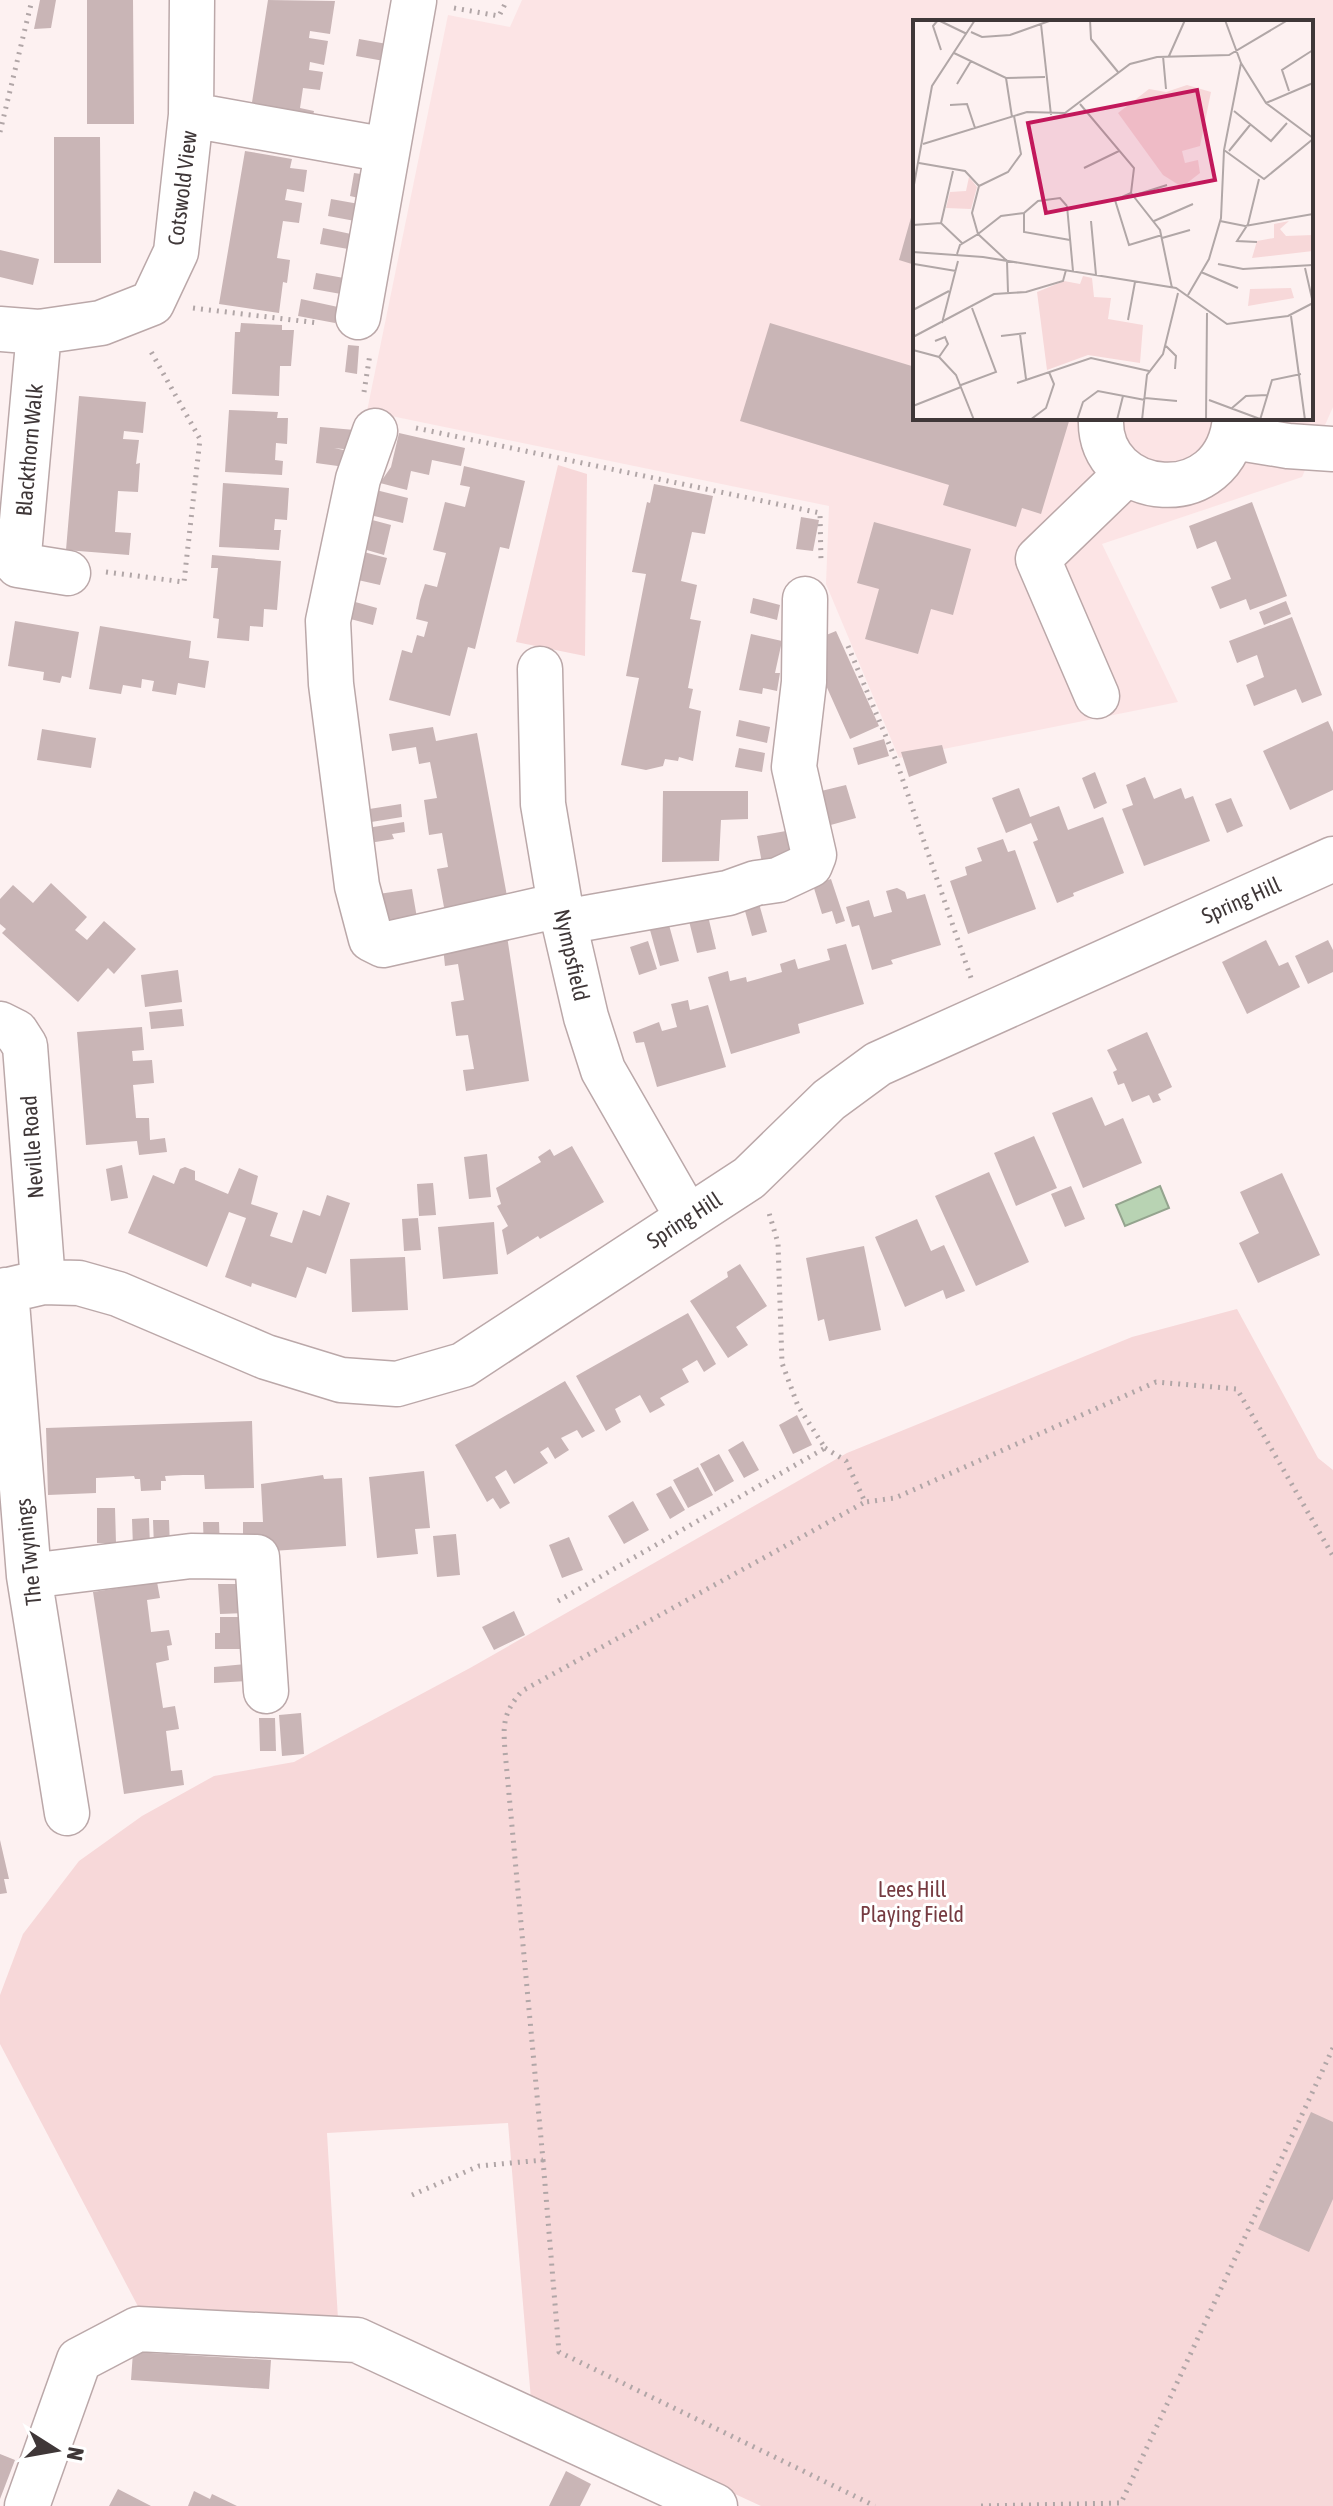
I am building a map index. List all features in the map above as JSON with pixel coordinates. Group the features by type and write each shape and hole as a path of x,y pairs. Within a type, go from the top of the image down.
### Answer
{"street":[{"name":"Cotswold View","path":"140,307 176,252 191,115 192,0"},
{"path":"352,329 387,150 432,4"},
{"path":"191,115 387,150"},
{"path":"20,330 101,323 140,307"},
{"name":"Blackthorn Walk","path":"20,330 9,565 68,573"},
{"path":"381,419 358,479 328,621 331,684 357,886 371,939 383,945 562,914 728,893 756,883 778,880 810,865 814,855 794,767 813,584"},
{"path":"1101,420 1108,451 1127,473 1151,484 1177,486 1202,477 1221,461 1234,428 1288,446 1333,449"},
{"path":"1097,696 1038,559 1127,473"},
{"name":"Nympsfield","path":"540,669 543,804 562,914 586,1017 603,1070 688,1218"},
{"name":"Spring Hill","path":"16,1288 79,1283 118,1294 266,1357 341,1380 397,1384 463,1365 749,1178 829,1100 878,1064 1333,859"},
{"name":"Neville Road","path":"0,1024 16,1032 25,1046 16,1288"},
{"name":"The Twynings","path":"16,1288 29,1576 67,1813"},
{"path":"29,1576 191,1556 257,1557 266,1691"},
{"path":"27,2506 79,2360 138,2329 357,2340 715,2506"}],"path":[{"path":"0,132 32,0"},
{"path":"432,4 499,16 507,0"},
{"path":"140,307 352,329 381,419 820,513 813,584"},
{"path":"68,573 75,568 184,582 200,439 140,307"},
{"path":"845,639 897,763 962,955 986,1015"},
{"path":"749,1178 767,1206 778,1243 782,1363 798,1406 825,1448 846,1461 865,1502"},
{"path":"875,2506 559,2352 503,1727 508,1707 522,1691 865,1502 895,1498 1156,1382 1237,1389 1333,1556"},
{"path":"558,1601 825,1448"},
{"path":"981,2506 1121,2503 1333,2048"},
{"path":"412,2195 479,2166 543,2160"}],"shaded area":[{"path":"522,0 1333,0 1333,407 1302,477 1102,544 1178,702 899,758 826,584 829,506 367,411 448,15 510,27"},
{"path":"1160,1186 1169,1208 1125,1226 1116,1205"}],"green space":[{"path":"558,465 587,474 585,656 516,642"},
{"name":"Lees Hill Playing Field","path":"1237,1309 1318,1458 1333,1470 1333,2506 761,2506 531,2400 508,2123 327,2133 338,2319 142,2314 0,2044 0,1995 23,1934 79,1861 142,1816 214,1776 294,1762 470,1668 847,1453 1132,1337"}],"building":[{"path":"40,0 56,0 51,28 34,29"},
{"path":"87,0 133,0 134,124 87,124"},
{"path":"268,0 335,1 330,34 310,31 309,38 328,41 324,65 310,62 309,70 323,72 320,90 303,88 300,108 314,111 311,125 250,115"},
{"path":"359,39 387,44 384,61 356,56"},
{"path":"54,137 100,137 101,263 54,263"},
{"path":"245,151 292,159 290,168 307,170 304,192 287,189 285,200 302,203 299,223 283,221 277,258 290,260 279,313 219,304"},
{"path":"354,173 368,175 363,199 350,196"},
{"path":"331,199 359,204 355,221 328,216"},
{"path":"913,211 913,264 899,260"},
{"path":"323,228 351,234 348,249 320,244"},
{"path":"0,250 39,259 33,285 0,277"},
{"path":"316,273 344,278 341,294 313,289"},
{"path":"301,299 338,307 335,323 298,316"},
{"path":"241,323 282,325 282,330 294,330 291,366 280,366 279,396 232,394 235,332 240,332"},
{"path":"770,323 913,366 913,420 1069,420 1041,514 1022,508 1016,527 943,505 949,485 740,421"},
{"path":"348,345 359,346 357,374 345,372"},
{"path":"79,396 146,402 143,433 124,431 123,439 139,440 136,464 140,463 138,492 118,491 115,532 131,533 129,555 66,550"},
{"path":"229,410 278,412 277,418 288,418 287,444 276,443 275,460 283,461 282,475 225,472"},
{"path":"320,427 355,430 353,450 334,448 348,451 345,467 316,463"},
{"path":"399,433 465,448 461,466 432,460 429,475 411,471 407,490 380,483 391,467"},
{"path":"464,466 525,481 509,549 500,547 475,649 468,647 450,716 389,700 402,650 412,653 417,635 424,637 428,622 416,619 420,600 425,584 437,587 446,553 433,550 445,502 465,507 470,487 460,485"},
{"path":"223,483 289,488 287,520 275,519 274,530 281,530 279,550 219,547"},
{"path":"654,484 713,496 705,534 692,532 681,581 697,585 690,619 701,621 688,688 693,689 689,708 701,711 693,761 679,757 678,761 665,759 663,766 646,770 621,765 639,678 626,676 646,574 632,572 647,502 650,503"},
{"path":"376,490 408,498 403,523 370,515"},
{"path":"1252,502 1287,596 1250,610 1246,599 1220,609 1211,587 1231,579 1216,541 1197,549 1189,526"},
{"path":"361,517 391,525 384,555 353,546"},
{"path":"801,517 819,520 813,551 796,549"},
{"path":"874,522 971,549 953,615 931,609 918,654 865,639 879,589 857,583"},
{"path":"356,550 387,558 380,585 349,578"},
{"path":"212,555 281,561 277,610 264,609 263,627 250,626 249,641 217,638 219,619 213,618 218,568 211,568"},
{"path":"753,598 780,605 777,620 750,613"},
{"path":"348,600 377,608 373,625 343,617"},
{"path":"1286,601 1291,614 1264,625 1259,612"},
{"path":"1292,617 1322,695 1302,703 1296,689 1254,706 1246,685 1264,677 1257,655 1237,663 1229,641"},
{"path":"15,621 79,632 71,678 62,676 60,683 43,680 44,672 8,666"},
{"path":"100,626 191,641 189,658 209,661 205,688 178,683 176,695 152,691 154,681 142,679 141,688 123,685 121,694 89,689"},
{"path":"836,631 879,726 850,739 807,643"},
{"path":"751,634 782,641 775,673 780,673 777,691 763,688 762,694 739,690"},
{"path":"739,720 770,727 767,743 736,736"},
{"path":"1328,721 1333,732 1333,790 1290,810 1263,751"},
{"path":"433,727 436,741 477,733 509,907 446,918 437,869 448,867 442,833 429,835 424,800 437,798 430,762 419,764 416,747 392,751 389,734"},
{"path":"42,729 96,738 91,768 37,760"},
{"path":"884,739 889,756 858,765 853,748"},
{"path":"942,745 947,763 909,777 901,752"},
{"path":"739,748 765,753 762,772 735,767"},
{"path":"1095,772 1107,803 1094,809 1082,778"},
{"path":"1145,777 1154,799 1181,788 1185,799 1193,796 1210,841 1144,866 1122,809 1133,805 1126,785"},
{"path":"846,785 856,818 827,826 817,792"},
{"path":"1019,788 1030,817 1059,806 1068,830 1103,817 1124,873 1073,893 1074,896 1057,903 1033,842 1038,840 1031,823 1006,833 992,798"},
{"path":"663,791 748,791 748,819 721,820 719,861 662,862"},
{"path":"1231,798 1243,826 1227,833 1215,804"},
{"path":"401,804 402,817 365,823 363,810"},
{"path":"404,822 405,832 392,834 394,839 363,844 361,829"},
{"path":"786,831 791,859 764,874 757,836"},
{"path":"1003,839 1008,852 1015,850 1036,909 968,934 950,881 967,875 965,867 982,861 977,848"},
{"path":"831,879 845,921 836,924 832,911 822,914 813,885"},
{"path":"51,883 87,917 75,930 87,940 104,921 136,949 114,974 108,968 78,1002 2,933 6,929 0,924 0,899 13,885 33,903"},
{"path":"897,888 905,892 907,899 925,894 941,945 891,960 893,964 872,970 859,925 852,927 846,907 869,900 874,917 892,912 886,891"},
{"path":"412,889 417,918 377,925 372,895"},
{"path":"758,900 767,932 752,936 743,904"},
{"path":"708,916 716,949 697,953 689,921"},
{"path":"669,925 679,961 660,966 650,930"},
{"path":"507,936 529,1081 466,1091 463,1070 474,1069 468,1035 456,1036 451,1002 464,1000 458,964 445,966 443,947"},
{"path":"1266,940 1279,966 1288,962 1300,987 1247,1014 1222,962"},
{"path":"1328,940 1333,950 1333,972 1308,984 1295,956"},
{"path":"648,941 657,969 639,975 630,947"},
{"path":"846,944 864,1004 798,1024 800,1033 731,1054 708,977 728,971 730,981 746,977 747,982 782,972 780,964 795,959 798,969 830,960 827,949"},
{"path":"178,970 182,1002 145,1007 141,975"},
{"path":"688,1000 690,1010 708,1005 726,1067 657,1087 644,1042 636,1043 633,1032 659,1022 662,1031 677,1027 671,1004"},
{"path":"182,1009 184,1026 151,1029 149,1012"},
{"path":"142,1027 144,1050 132,1051 133,1061 152,1060 154,1083 133,1085 136,1118 149,1118 150,1140 165,1138 167,1152 139,1155 137,1141 86,1145 77,1032"},
{"path":"1147,1032 1172,1087 1158,1094 1161,1100 1153,1103 1149,1095 1132,1102 1124,1083 1118,1085 1113,1072 1117,1070 1107,1050"},
{"path":"1092,1097 1105,1126 1123,1118 1142,1163 1083,1188 1052,1113"},
{"path":"1034,1136 1057,1188 1016,1206 994,1153"},
{"path":"572,1146 604,1202 507,1255 502,1230 508,1226 497,1206 501,1204 496,1188 541,1162 538,1157 550,1149 554,1156"},
{"path":"487,1154 491,1197 469,1199 464,1157"},
{"path":"122,1165 128,1198 111,1201 106,1169"},
{"path":"185,1167 195,1171 195,1180 228,1194 239,1168 258,1176 251,1204 278,1213 270,1236 292,1243 303,1210 320,1216 327,1195 350,1203 326,1274 307,1267 296,1298 225,1277 246,1218 229,1212 207,1267 128,1233 153,1175 174,1184 180,1169"},
{"path":"989,1172 1029,1262 976,1286 935,1196"},
{"path":"1282,1173 1320,1255 1258,1283 1239,1243 1259,1233 1240,1192"},
{"path":"433,1183 436,1215 419,1216 417,1184"},
{"path":"1071,1186 1085,1219 1065,1227 1051,1194"},
{"path":"418,1218 421,1250 404,1251 402,1219"},
{"path":"917,1219 931,1251 944,1245 965,1291 946,1299 943,1290 905,1307 875,1237"},
{"path":"494,1222 498,1274 443,1279 438,1227"},
{"path":"864,1246 881,1330 829,1341 824,1319 818,1321 806,1258"},
{"path":"405,1257 408,1310 352,1312 350,1259"},
{"path":"740,1264 767,1306 736,1327 748,1345 728,1358 690,1301 728,1277 727,1272"},
{"path":"688,1313 716,1364 704,1372 697,1360 682,1369 689,1382 660,1398 665,1405 650,1413 640,1395 615,1409 621,1422 606,1431 576,1376"},
{"path":"565,1381 595,1431 582,1438 577,1430 561,1438 569,1450 555,1459 548,1447 540,1452 548,1463 514,1484 506,1470 495,1477 510,1503 500,1509 493,1498 487,1502 455,1445"},
{"path":"797,1415 812,1445 793,1454 779,1425"},
{"path":"252,1421 254,1488 205,1489 204,1475 183,1475 165,1476 166,1481 161,1481 161,1490 141,1491 140,1479 134,1476 96,1478 96,1493 48,1495 46,1428"},
{"path":"743,1441 759,1470 744,1478 728,1450"},
{"path":"719,1454 734,1481 715,1492 700,1464"},
{"path":"698,1467 713,1495 688,1508 673,1480"},
{"path":"424,1471 430,1528 415,1529 418,1554 377,1558 369,1477"},
{"path":"323,1475 324,1479 342,1478 346,1546 243,1553 243,1522 263,1522 261,1484"},
{"path":"671,1486 685,1510 670,1519 656,1494"},
{"path":"633,1501 649,1530 624,1544 608,1516"},
{"path":"97,1508 115,1508 116,1543 97,1543"},
{"path":"149,1518 150,1547 133,1547 132,1519"},
{"path":"153,1520 169,1520 170,1547 154,1548"},
{"path":"203,1522 219,1522 220,1550 204,1551"},
{"path":"456,1534 460,1575 437,1577 433,1536"},
{"path":"569,1537 583,1570 562,1578 549,1545"},
{"path":"157,1582 160,1598 147,1600 151,1632 169,1630 172,1645 167,1646 169,1660 156,1663 163,1708 175,1706 179,1729 166,1731 171,1771 182,1770 184,1785 124,1794 93,1592"},
{"path":"218,1584 237,1584 246,1613 220,1614"},
{"path":"514,1611 525,1635 494,1650 482,1627"},
{"path":"220,1617 248,1617 243,1649 215,1649 215,1633 220,1633"},
{"path":"246,1664 247,1681 214,1683 214,1667"},
{"path":"301,1713 304,1754 282,1756 279,1715"},
{"path":"259,1718 275,1718 276,1751 260,1751"},
{"path":"0,1840 9,1879 4,1879 7,1893 0,1894"},
{"path":"1311,2112 1333,2122 1333,2199 1309,2252 1258,2229"},
{"path":"133,2352 271,2360 269,2389 131,2380"},
{"path":"0,2454 15,2460 0,2499"},
{"path":"566,2471 591,2484 580,2506 549,2506"},
{"path":"118,2489 151,2506 109,2506"},
{"path":"194,2491 210,2499 212,2494 237,2506 188,2506"}]}
